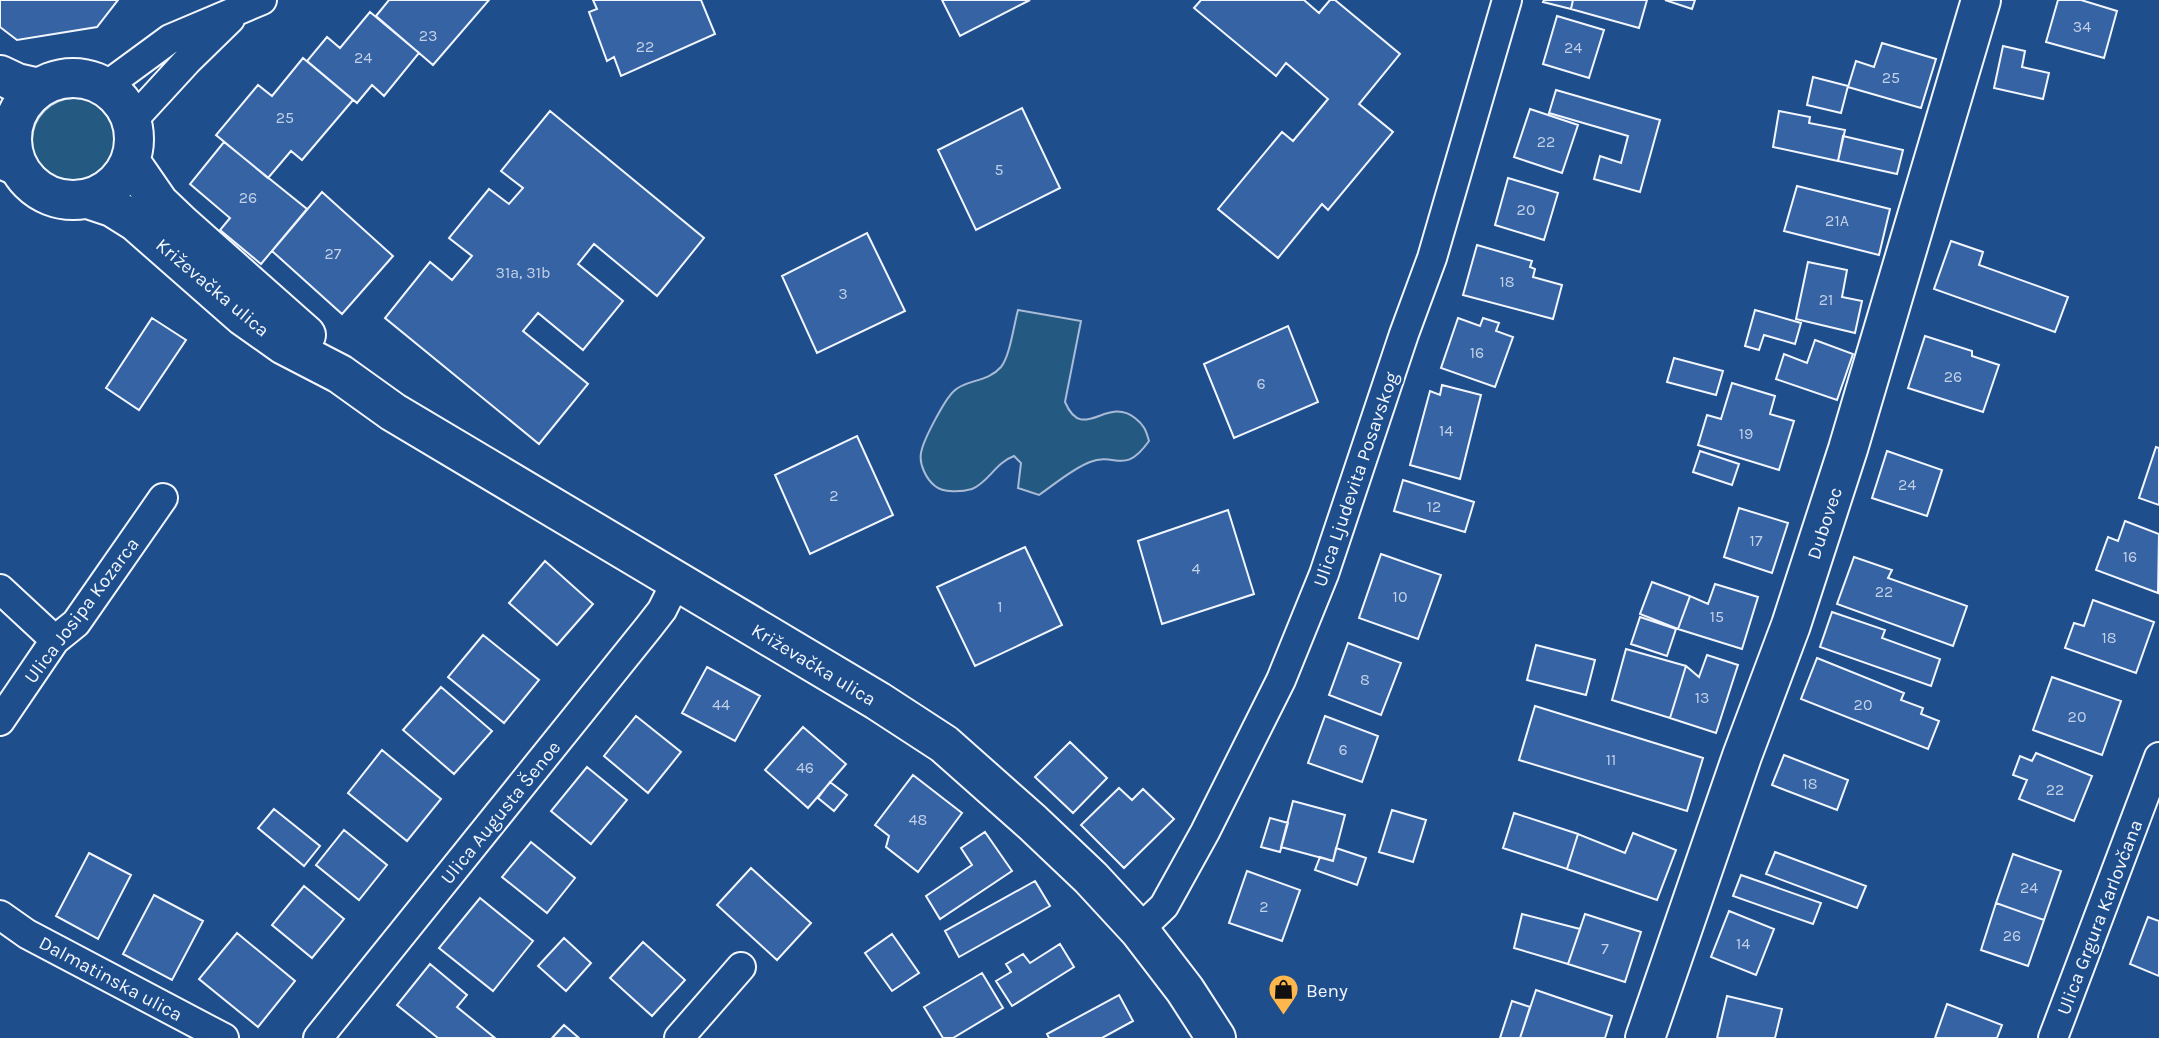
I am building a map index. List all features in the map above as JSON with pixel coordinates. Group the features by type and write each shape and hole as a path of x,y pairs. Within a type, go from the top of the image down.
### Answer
{"main road":[{"name":"Dubovec","path":"1644,1038 1742,756 1791,625 1844,462 1981,0"},
{"path":"0,75 39,88"},
{"path":"72,77 90,79 106,86 126,108 132,121 135,141 130,162 118,181 99,195 88,199 70,200 52,196 36,187 7,143 17,114 26,99 55,80 72,77"},
{"name":"Križevačka ulica","path":"130,162 159,203 304,333 340,374"},
{"name":"Križevačka ulica","path":"88,199 112,206 136,222 243,316 284,345 340,374 393,412 878,701 944,744 1091,878 1139,930 1185,990 1216,1038"}],"street":[{"name":"Ulica Ljudevita Posavskog","path":"1139,930 1164,906 1205,832 1281,680 1324,574 1432,258 1507,0"},
{"path":"106,86 170,39 249,6"},
{"path":"132,121 180,68 249,6"},
{"name":"Ulica Josipa Kozarca","path":"0,721 55,640 76,623 163,498"},
{"name":"Ulica Augusta Šenoe","path":"318,1038 648,628 662,610 676,582"},
{"path":"0,589 55,640"},
{"name":"Ulica Grgura Karlovčana","path":"2053,1038 2159,757"},
{"name":"Dalmatinska ulica","path":"0,915 27,934 224,1038"},
{"path":"679,1038 741,967"}],"shaded area":[{"path":"75,98 99,105 111,117 118,141 111,165 99,177 75,184 51,177 39,165 32,141 39,117 51,105"},
{"path":"1018,310 1081,321 1065,402 1072,414 1079,419 1124,412 1141,423 1149,441 1133,458 1090,462 1039,495 1018,488 1021,463 1014,456 972,489 953,491 938,488 922,466 921,453 926,439 954,391 964,384 989,376 1001,367 1009,348"}],"building":[{"path":"0,0 118,0 97,27 17,40 0,27"},
{"path":"389,0 489,0 433,65 376,16"},
{"path":"593,0 701,0 715,34 621,76 614,57 607,61 589,12 597,9"},
{"path":"942,0 1030,0 960,36"},
{"path":"1201,0 1304,0 1319,13 1330,0 1335,0 1400,54 1359,104 1393,132 1328,210 1322,204 1278,258 1218,209 1282,132 1293,141 1328,99 1286,63 1276,76 1194,8"},
{"path":"1573,0 1571,9 1543,2"},
{"path":"1573,0 1647,0 1639,28 1571,9"},
{"path":"1665,0 1695,0 1692,9"},
{"path":"2058,0 2081,0 2117,11 2104,58 2046,42"},
{"path":"370,12 419,53 384,96 372,85 357,103 307,61 327,37 340,48"},
{"path":"1557,16 1604,30 1589,78 1543,64"},
{"path":"1882,43 1936,59 1921,108 1848,87 1856,61 1874,67"},
{"path":"2003,46 2025,51 2022,67 2049,73 2043,99 1994,88"},
{"path":"303,58 353,100 302,160 291,151 268,178 216,135 258,85 272,96"},
{"path":"1813,77 1848,86 1841,113 1807,105"},
{"path":"1556,90 1660,120 1640,192 1594,179 1600,156 1621,163 1628,136 1549,113"},
{"path":"1022,108 1060,188 976,230 938,150"},
{"path":"1530,109 1578,125 1562,173 1514,157"},
{"path":"550,111 704,238 657,296 594,244 578,264 623,301 583,350 538,313 523,331 588,384 539,444 385,318 430,262 452,280 472,256 449,238 489,189 509,204 523,188 501,171"},
{"path":"1779,111 1810,117 1809,123 1845,130 1838,161 1773,147"},
{"path":"1843,136 1903,150 1897,174 1838,161"},
{"path":"224,142 307,209 261,264 220,230 230,218 190,184"},
{"path":"1508,178 1558,193 1544,240 1495,225"},
{"path":"1797,186 1890,209 1879,255 1784,231"},
{"path":"322,192 393,256 342,314 272,251"},
{"path":"867,233 905,311 817,353 782,276"},
{"path":"1951,241 1983,252 1979,265 2068,297 2055,332 1934,289"},
{"path":"1477,245 1532,261 1530,267 1535,269 1533,277 1562,285 1553,319 1463,295"},
{"path":"1808,262 1847,270 1842,297 1862,301 1855,333 1796,319"},
{"path":"1755,310 1801,323 1795,344 1764,335 1759,350 1745,346"},
{"path":"152,318 186,340 139,410 106,388"},
{"path":"1458,318 1480,326 1483,318 1499,323 1496,331 1513,337 1495,387 1441,368"},
{"path":"1288,326 1318,402 1234,438 1204,364"},
{"path":"1925,336 1972,351 1972,356 1999,365 1983,412 1908,388"},
{"path":"1815,340 1853,354 1837,400 1776,379 1784,354 1807,363"},
{"path":"1674,358 1723,371 1716,395 1667,382"},
{"path":"1732,383 1775,396 1770,414 1794,421 1779,470 1698,445 1707,415 1721,419"},
{"path":"1442,385 1481,395 1460,479 1410,465 1430,391 1440,395"},
{"path":"857,436 893,515 810,554 775,475"},
{"path":"2156,447 2159,448 2159,505 2139,498"},
{"path":"1700,451 1739,464 1732,485 1693,472"},
{"path":"1887,451 1942,470 1927,516 1872,498"},
{"path":"1403,480 1474,502 1465,532 1394,511"},
{"path":"1739,508 1788,523 1772,573 1724,557"},
{"path":"1228,510 1254,594 1162,624 1138,541"},
{"path":"2125,521 2159,534 2158,593 2096,570 2108,537 2118,541"},
{"path":"1025,547 1062,625 975,666 937,587"},
{"path":"1381,554 1441,575 1418,639 1359,618"},
{"path":"1854,557 1892,570 1888,578 1967,606 1953,646 1837,604"},
{"path":"545,561 593,604 557,645 509,603"},
{"path":"1652,582 1690,596 1678,629 1640,614"},
{"path":"1715,584 1758,597 1742,649 1678,629 1690,596 1708,604"},
{"path":"2093,600 2154,622 2136,673 2065,648 2074,623 2084,626"},
{"path":"1832,612 1885,630 1882,638 1940,659 1931,686 1820,647"},
{"path":"1640,617 1676,629 1667,656 1631,644"},
{"path":"483,635 539,680 504,723 448,677"},
{"path":"1348,643 1401,663 1381,715 1329,695"},
{"path":"1536,645 1595,660 1586,695 1527,680"},
{"path":"1626,649 1686,666 1670,718 1612,700"},
{"path":"1707,655 1738,665 1716,733 1670,718 1686,666 1699,677"},
{"path":"1817,658 1904,693 1901,700 1923,708 1921,714 1939,721 1928,749 1801,699"},
{"path":"707,667 760,696 735,741 682,713"},
{"path":"2052,677 2121,701 2102,755 2033,730"},
{"path":"441,687 492,731 454,774 403,730"},
{"path":"1535,706 1703,758 1687,811 1519,760"},
{"path":"636,716 681,752 648,793 604,756"},
{"path":"1325,716 1378,736 1362,782 1308,763"},
{"path":"803,727 846,764 808,808 765,770"},
{"path":"1070,742 1107,778 1073,813 1035,777"},
{"path":"382,750 441,799 407,841 348,793"},
{"path":"2036,753 2092,776 2074,821 2019,799 2027,780 2013,775 2020,756 2032,761"},
{"path":"1784,755 1848,780 1837,810 1772,785"},
{"path":"587,767 627,800 591,844 551,811"},
{"path":"913,775 962,813 918,872 886,847 889,836 875,825"},
{"path":"830,782 847,795 834,811 818,798"},
{"path":"1119,788 1132,800 1143,789 1174,819 1124,868 1081,825"},
{"path":"1293,801 1345,815 1333,861 1281,847"},
{"path":"274,809 320,846 304,866 258,828"},
{"path":"1392,810 1426,820 1413,862 1379,852"},
{"path":"1514,813 1578,834 1567,869 1503,848"},
{"path":"1270,818 1288,823 1280,852 1261,847"},
{"path":"344,830 387,865 359,900 316,865"},
{"path":"985,832 1012,871 940,919 926,896 972,865 961,848"},
{"path":"1633,833 1676,850 1657,900 1567,869 1578,834 1625,853"},
{"path":"531,842 575,878 547,913 502,877"},
{"path":"1336,848 1366,858 1357,885 1315,870 1320,857 1333,861"},
{"path":"1775,852 1866,886 1857,908 1766,874"},
{"path":"89,853 131,875 98,939 56,916"},
{"path":"2013,854 2061,871 2044,920 1996,903"},
{"path":"751,868 811,923 777,960 717,905"},
{"path":"1247,871 1300,890 1282,941 1229,923"},
{"path":"1741,875 1821,903 1813,924 1733,896"},
{"path":"1035,881 1050,906 959,957 945,931"},
{"path":"304,886 344,919 312,958 272,925"},
{"path":"154,895 203,921 172,980 123,954"},
{"path":"480,898 533,941 493,991 439,948"},
{"path":"1996,903 2044,920 2028,966 1981,950"},
{"path":"1729,911 1774,929 1756,975 1711,957"},
{"path":"1522,914 1580,929 1568,964 1514,948"},
{"path":"1585,914 1641,932 1625,982 1568,964"},
{"path":"2148,917 2159,921 2159,976 2130,964"},
{"path":"237,933 295,981 258,1027 199,979"},
{"path":"892,934 919,973 892,991 865,953"},
{"path":"564,938 591,963 566,991 538,966"},
{"path":"643,942 685,980 652,1016 610,978"},
{"path":"1060,944 1074,967 1012,1006 996,981 1011,972 1006,964 1023,954 1030,963"},
{"path":"430,964 467,995 457,1007 495,1038 438,1038 397,1005"},
{"path":"982,973 1003,1008 953,1038 943,1038 924,1007"},
{"path":"1536,990 1612,1016 1605,1038 1520,1038"},
{"path":"1119,995 1133,1021 1102,1038 1049,1038 1047,1034"},
{"path":"1727,996 1782,1009 1775,1038 1717,1038"},
{"path":"1512,1001 1530,1007 1520,1038 1500,1038"},
{"path":"1947,1004 2002,1025 1997,1038 1935,1038"},
{"path":"564,1025 579,1038 552,1038"}],"place":[{"name":"Beny","path":"1283,1017"}]}
